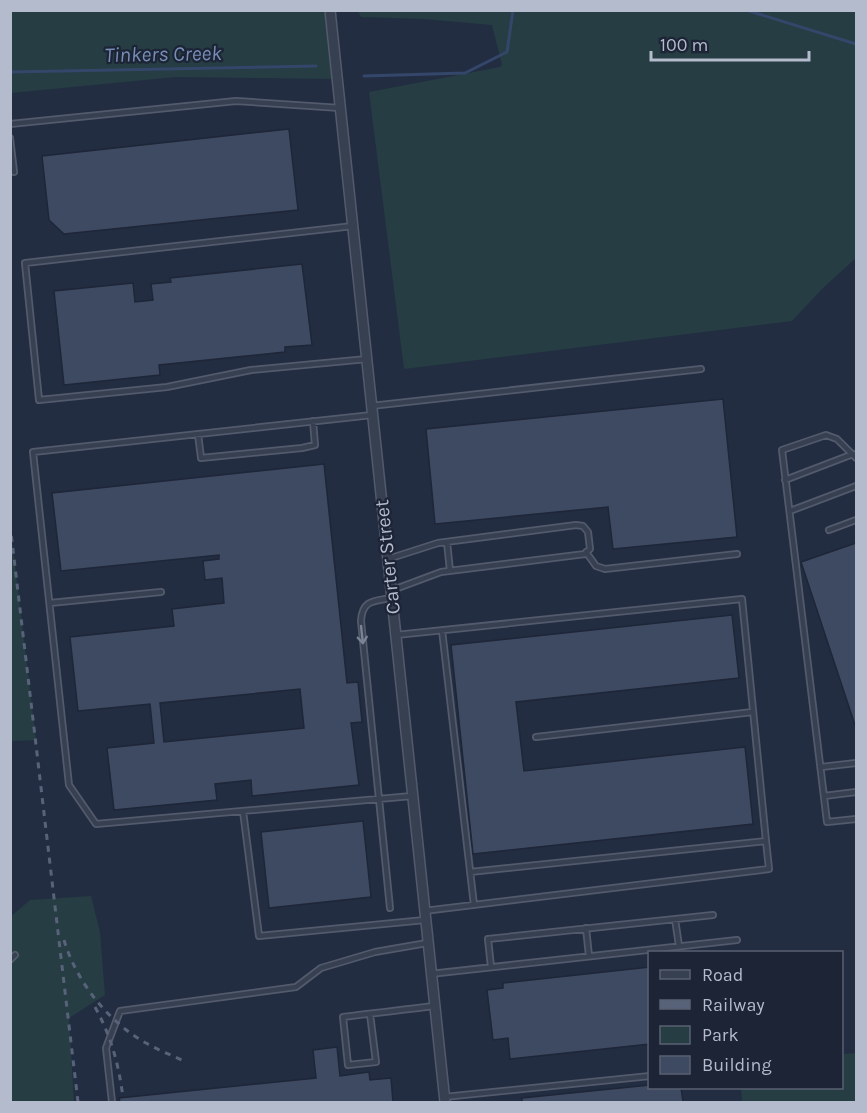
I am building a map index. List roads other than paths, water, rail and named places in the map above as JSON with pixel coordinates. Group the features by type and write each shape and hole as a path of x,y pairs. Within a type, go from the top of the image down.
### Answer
{"street":[{"name":"Carter Street","path":"330,10 444,1100"}],"lane":[{"path":"10,123 236,101 340,108"},
{"path":"10,138 14,172"},
{"path":"353,226 25,263 39,400 167,387 251,370 367,359"},
{"path":"412,796 96,824 69,785 33,452 313,421 372,410 701,369"},
{"path":"198,434 201,458 302,448 315,445 313,421"},
{"path":"785,480 855,456 837,439 826,435 782,450 785,480 827,822 856,819"},
{"path":"790,511 856,486"},
{"path":"829,530 856,520"},
{"path":"387,559 447,542 583,526 588,532 590,549 578,555 441,572 373,601 361,611 360,621 390,908"},
{"path":"447,542 450,571"},
{"path":"586,552 596,566 605,569 737,554"},
{"path":"50,603 161,592"},
{"path":"243,811 259,936 424,915 474,905 769,869 742,599 395,635"},
{"path":"442,630 474,905"},
{"path":"536,736 753,712"},
{"path":"820,767 856,763"},
{"path":"824,796 856,792"},
{"path":"470,872 766,842"},
{"path":"490,967 488,939 713,915"},
{"path":"675,919 678,946"},
{"path":"586,928 589,956"},
{"path":"430,974 737,940"},
{"path":"112,1102 106,1048 120,1011 296,987 321,968 375,952 427,943"},
{"path":"10,960 15,955"},
{"path":"370,1014 376,1062 348,1065 343,1017 434,1006"},
{"path":"444,1100 648,1076"}],"waterway":[{"name":"Tinkers Creek","path":"364,76 465,73 507,52 513,10"},
{"name":"Tinkers Creek","path":"746,10 856,44"},
{"name":"Tinkers Creek","path":"10,72 316,66"}],"railway":[{"path":"10,524 78,1102"},
{"path":"64,940 69,955 85,985 107,1012 132,1034 151,1046 184,1061"},
{"path":"95,1007 106,1029 113,1051 123,1098"}]}
